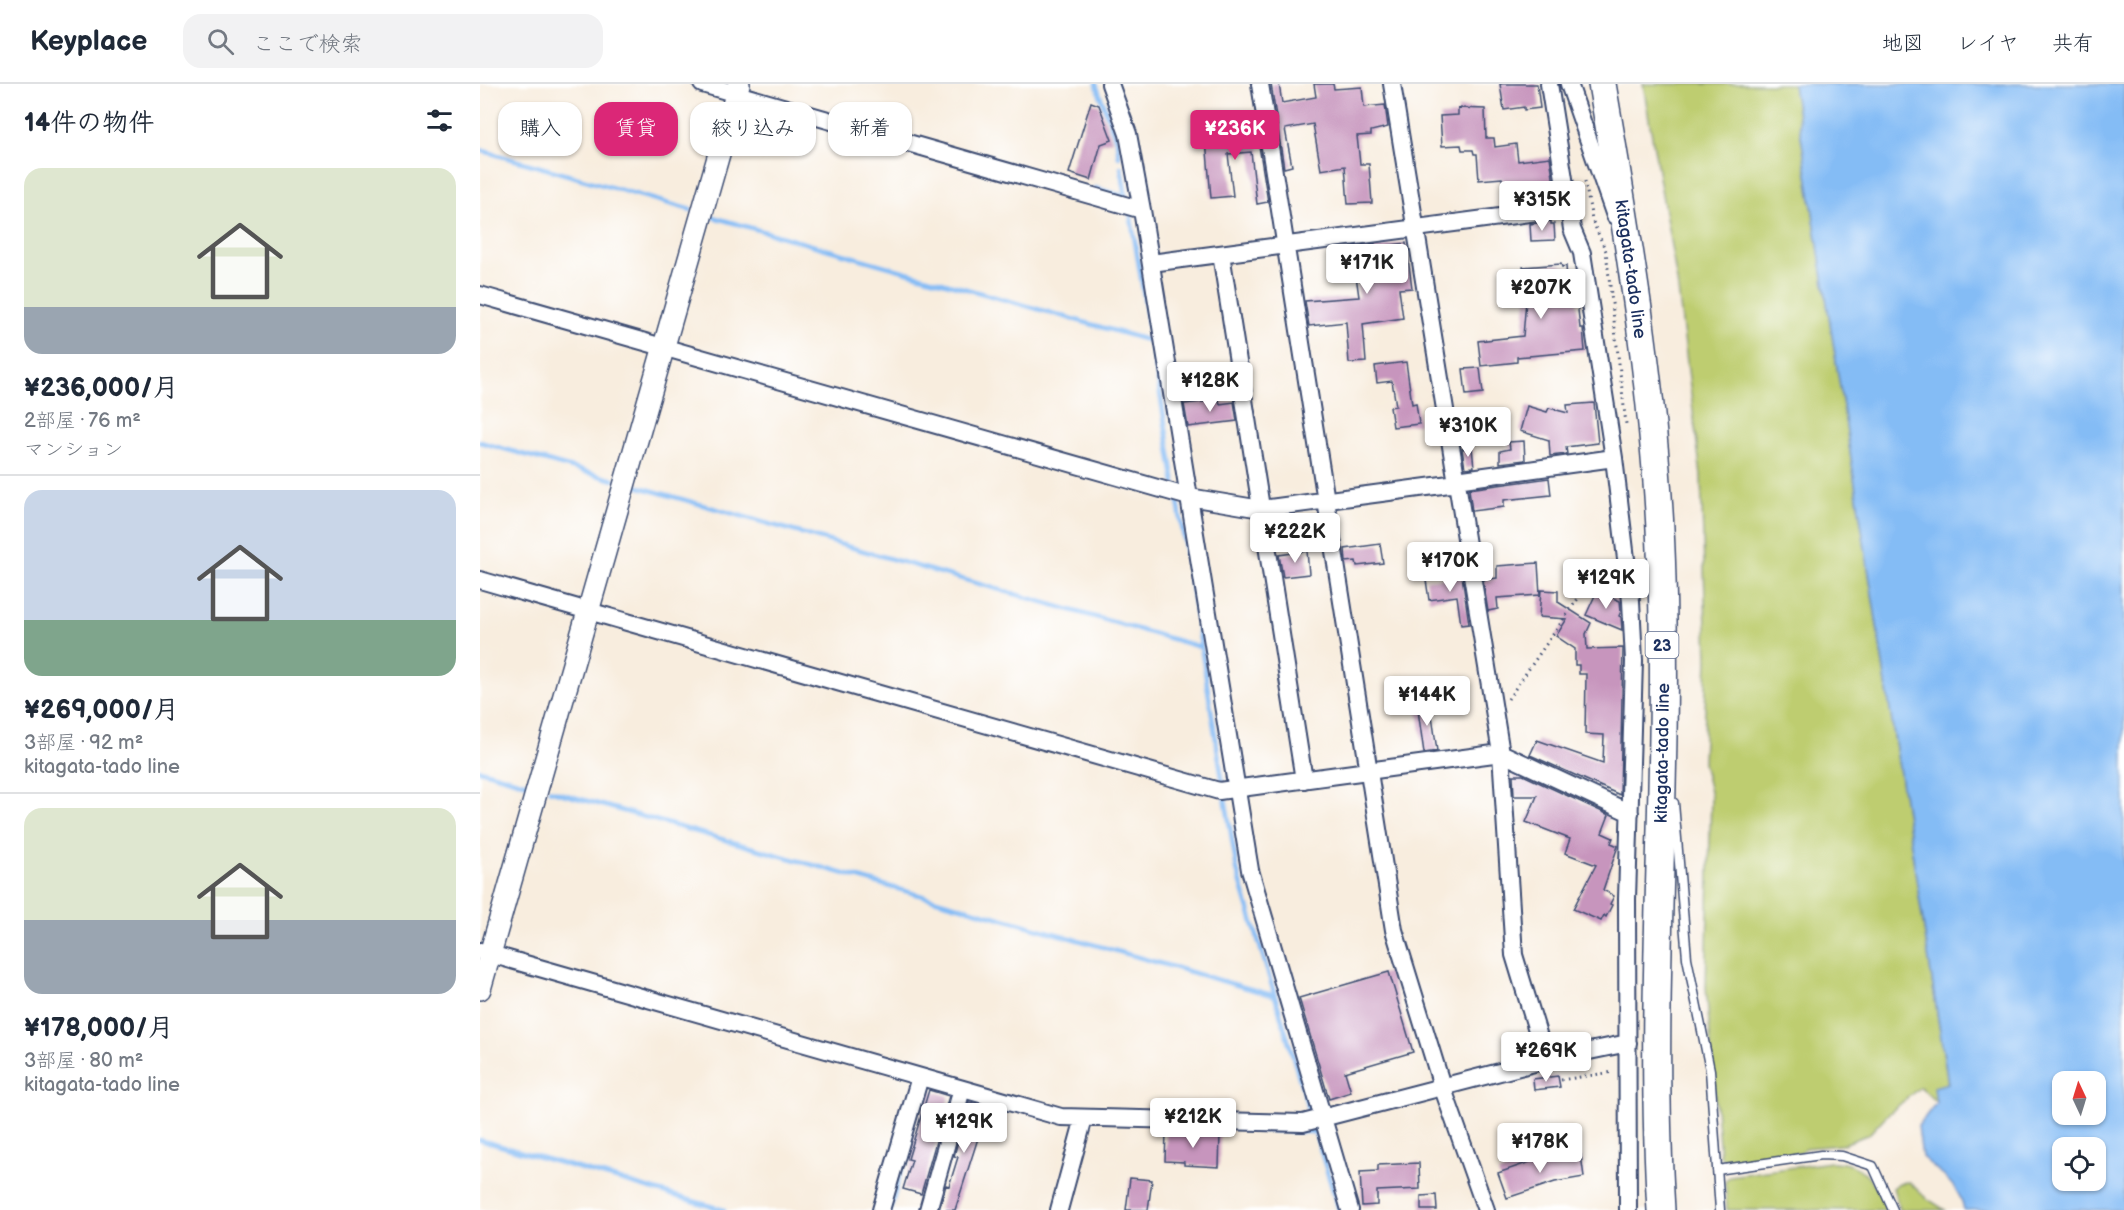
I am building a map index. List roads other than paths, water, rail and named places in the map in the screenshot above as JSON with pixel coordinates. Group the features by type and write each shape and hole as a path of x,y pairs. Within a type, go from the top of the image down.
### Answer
{"main road":[{"name":"kitagata-tado line","path":"1602,84 1629,246 1647,381 1662,579 1662,771 1657,991 1658,1151 1661,1210"}],"street":[{"path":"702,84 738,89 1142,210"},
{"path":"1110,84 1128,134 1142,210 1250,870 1350,1210"},
{"path":"1260,84 1394,930 1442,1086 1486,1210"},
{"path":"1392,84 1501,753 1514,955 1545,1060"},
{"path":"1549,84 1572,229 1582,253 1614,458 1631,601 1634,661 1627,899 1628,1210"},
{"path":"1569,84 1610,206 1629,246"},
{"path":"480,989 485,952 588,611 738,89"},
{"path":"1151,263 1568,208"},
{"path":"1221,254 1304,780"},
{"path":"480,295 1189,497 1261,510 1614,458"},
{"path":"480,580 1219,791 1501,753 1630,813"},
{"path":"485,952 1061,1117 1303,1123 1545,1060 1628,1043"},
{"path":"881,1210 920,1077"},
{"path":"928,1210 962,1089"},
{"path":"1059,1210 1084,1118"}],"lane":[{"path":"1662,771 1674,800 1687,958 1710,1070 1720,1210"},
{"path":"1717,1170 1821,1155 1842,1156 1873,1166 1893,1210"}],"water":[{"path":"1793,84 2124,84 2124,1210 1964,1210 1954,1187 1922,1157 1918,1126 1936,1103 1934,1087 1948,1083"}],"waterway":[{"path":"1096,84 1117,142 1119,157"},
{"path":"480,150 691,210"},
{"path":"1095,188 1126,197 1121,167"},
{"path":"1130,212 1175,484"},
{"path":"713,217 1150,341"},
{"path":"480,442 614,480"},
{"path":"636,486 1200,647"},
{"path":"1178,502 1223,784"},
{"path":"480,770 528,784"},
{"path":"549,790 1275,996 1310,1114"},
{"path":"1225,797 1237,870 1275,996"},
{"path":"1257,1130 1315,1132 1339,1210"},
{"path":"480,1140 724,1210"},
{"path":"890,1210 910,1140"}]}
